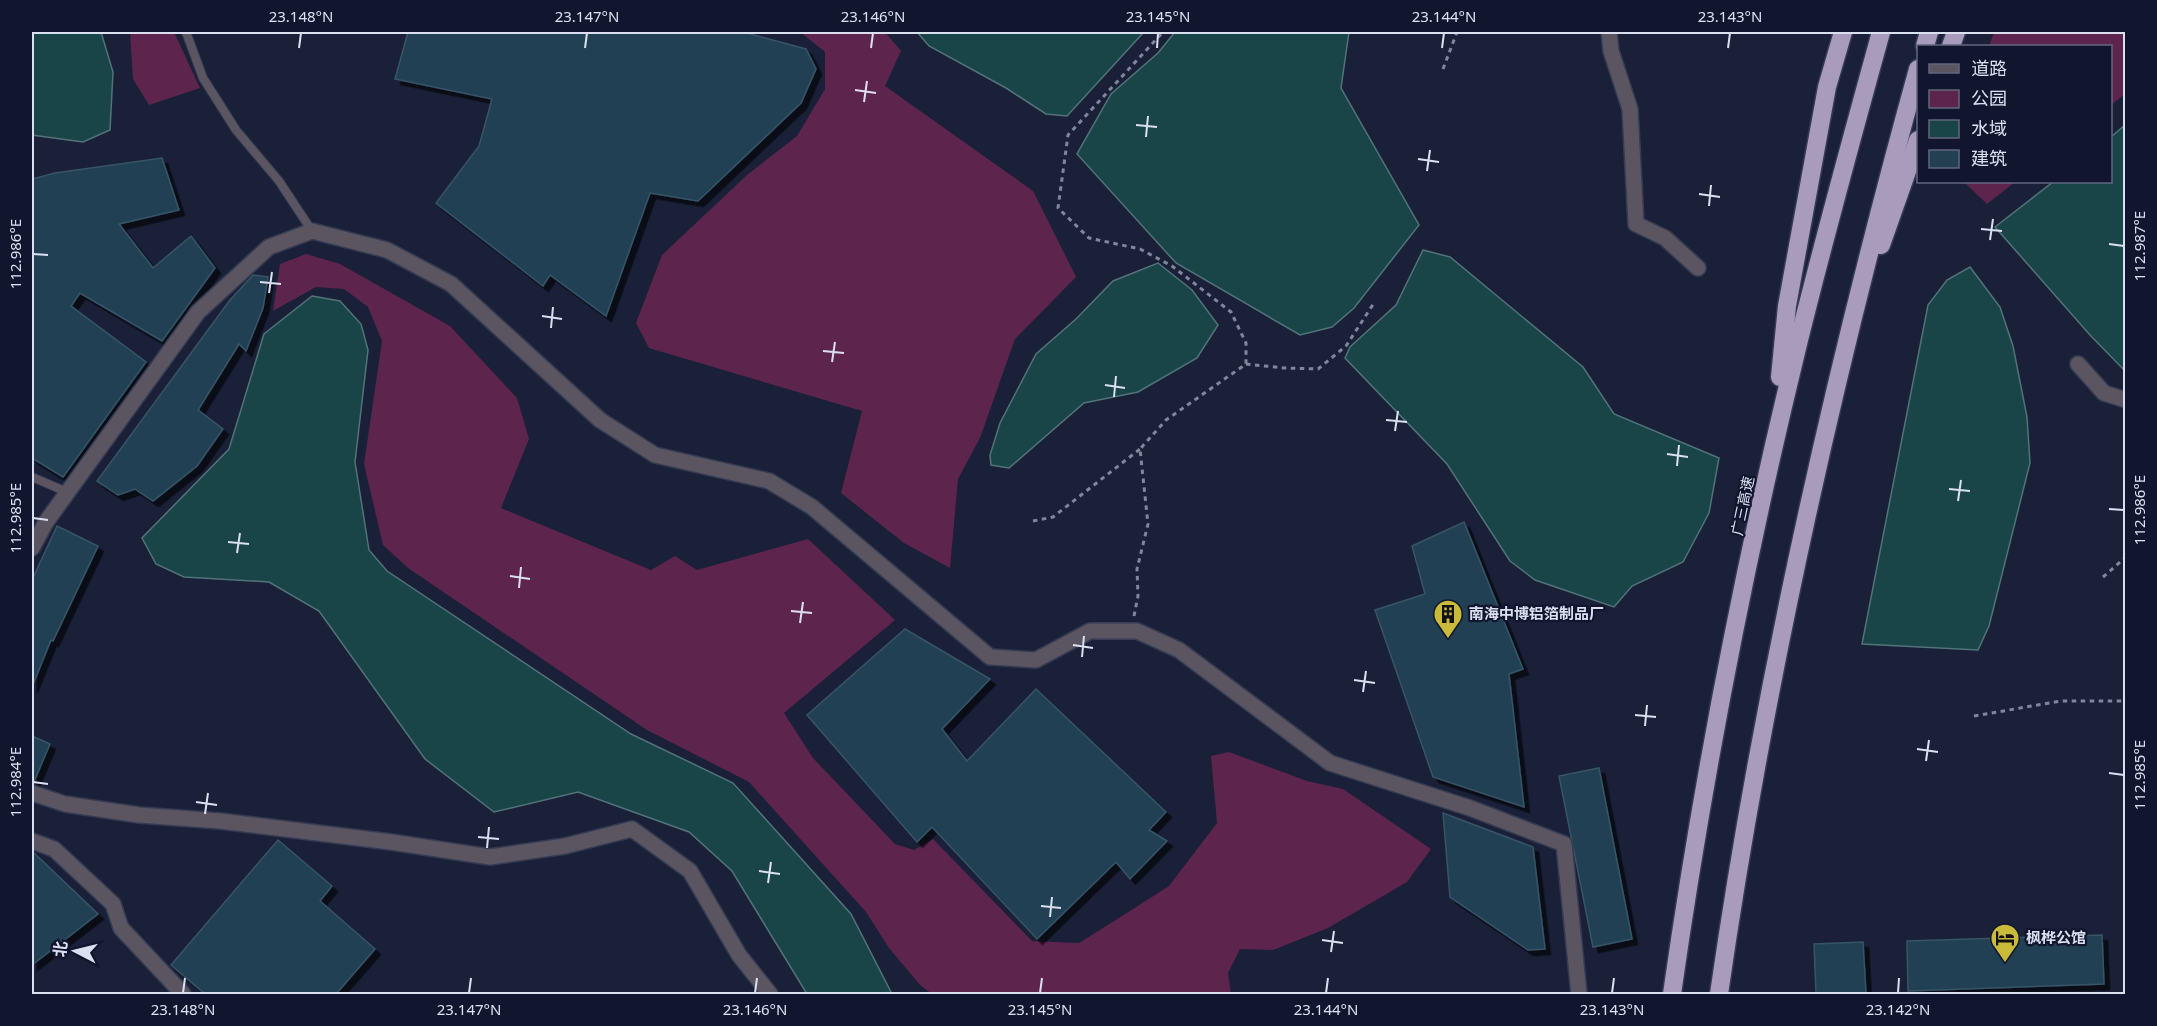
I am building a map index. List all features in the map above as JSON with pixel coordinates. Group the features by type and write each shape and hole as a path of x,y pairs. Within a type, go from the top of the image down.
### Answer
{"highway":[{"path":"1770,465 1787,306 1827,87 1843,32"},
{"name":"广三高速","path":"1672,994 1731,648 1770,465 1802,326 1881,32"},
{"path":"1719,994 1780,645 1811,495 1883,196 1917,73"},
{"path":"1845,348 1917,143"}],"street":[{"path":"1609,32 1611,51 1630,110 1636,224 1665,238 1698,268"},
{"path":"32,548 45,522 198,312 269,247 312,231 387,250 451,284 600,420 655,455 769,481 812,507 990,657 1036,660 1090,631 1137,631 1179,650 1330,763 1470,808 1564,844 1579,994"},
{"path":"2078,364 2104,393 2126,400"},
{"path":"32,793 65,804 139,815 220,821 490,857 565,846 632,829 690,871 739,955 770,994"},
{"path":"32,841 54,849 113,904 121,928 183,994"}],"lane":[{"path":"186,32 202,78 236,130 279,181 312,231"},
{"path":"32,477 67,492"}],"path":[{"path":"1163,32 1068,135 1058,208 1089,238 1140,249 1172,266 1231,312 1246,343 1246,364"},
{"path":"1443,69 1457,32"},
{"path":"1033,521 1053,517 1140,449 1166,420 1246,364 1318,369 1346,346 1374,303"},
{"path":"1131,631 1138,596 1137,569 1148,524 1140,449"},
{"path":"2103,577 2126,557"},
{"path":"1974,717 2061,701 2126,701"}],"green space":[{"path":"130,32 174,32 200,88 149,105 133,79"},
{"path":"800,32 885,32 901,51 885,86 1033,191 1076,277 1015,339 980,438 958,479 950,568 904,543 841,493 862,411 649,348 636,323 662,255 747,175 797,136 825,89 825,52"},
{"path":"1994,32 2125,32 2125,94 2112,104 2112,45 1989,45"},
{"path":"1965,183 2014,183 1987,204"},
{"path":"306,254 340,264 450,326 517,398 529,439 501,508 651,570 675,556 697,570 808,539 895,620 784,713 813,758 895,844 914,850 933,839 1032,941 1079,943 1169,886 1217,823 1211,756 1229,752 1307,781 1343,789 1431,849 1407,882 1328,928 1273,950 1240,949 1228,973 1231,994 932,994 920,985 889,948 866,912 749,782 647,730 408,568 383,545 364,464 382,341 368,307 344,289 316,287 273,311 280,264"}],"water":[{"path":"32,32 101,32 113,72 110,130 83,142 32,135"},
{"path":"917,32 1144,32 1067,116 1046,114 1006,88 929,46"},
{"path":"1175,32 1349,32 1341,88 1419,225 1354,308 1332,327 1300,335 1176,263 1077,154 1111,94 1158,53"},
{"path":"2125,125 2125,371 2090,335 1995,227 2052,183 2112,183 2112,136"},
{"path":"1423,250 1450,257 1583,367 1614,414 1719,458 1709,513 1683,562 1632,586 1614,607 1535,580 1510,561 1447,464 1345,358 1350,347 1396,305"},
{"path":"1158,263 1192,290 1218,325 1197,358 1138,392 1084,403 1009,468 991,465 990,455 1000,423 1036,354 1076,319 1113,281"},
{"path":"1970,267 2000,307 2013,346 2027,417 2030,463 1989,626 1978,650 1862,644 1928,305 1947,280"},
{"path":"312,296 340,301 361,324 368,350 355,462 369,550 387,571 631,734 733,783 851,914 892,994 807,994 732,871 689,832 578,792 494,812 425,759 319,611 269,582 184,577 156,564 142,538 229,449 264,334"}],"building":[{"path":"408,32 743,32 806,49 816,69 801,103 698,201 650,193 606,316 550,275 543,286 436,203 479,146 492,99 395,79"},
{"path":"162,158 179,210 119,224 153,268 191,236 215,268 162,341 80,293 71,306 146,362 63,477 32,458 32,179 55,173"},
{"path":"253,275 268,277 263,308 246,351 239,344 198,410 223,429 197,466 153,501 135,489 118,495 97,481 230,300"},
{"name":"南海中博铝箔制品厂","path":"1464,522 1523,669 1509,674 1524,807 1433,777 1375,610 1425,594 1412,546"},
{"path":"57,526 98,546 53,641 51,640 32,687 32,580"},
{"path":"905,629 990,679 942,729 967,761 1036,689 1166,812 1149,830 1167,841 1130,879 1116,862 1037,939 932,827 917,842 807,715"},
{"path":"32,736 50,744 33,784 32,783"},
{"path":"1599,768 1632,939 1593,947 1559,776"},
{"path":"1443,813 1533,847 1545,949 1528,950 1450,897"},
{"path":"278,840 332,886 320,901 375,949 336,994 205,994 171,965"},
{"path":"32,851 98,914 32,965"},
{"name":"枫桦公馆","path":"2102,935 2104,984 1908,991 1907,941"},
{"path":"1863,942 1866,994 1816,994 1814,944"}],"place":[{"name":"南海中博铝箔制品厂","path":"1448,640"},
{"name":"枫桦公馆","path":"2005,964"}]}
